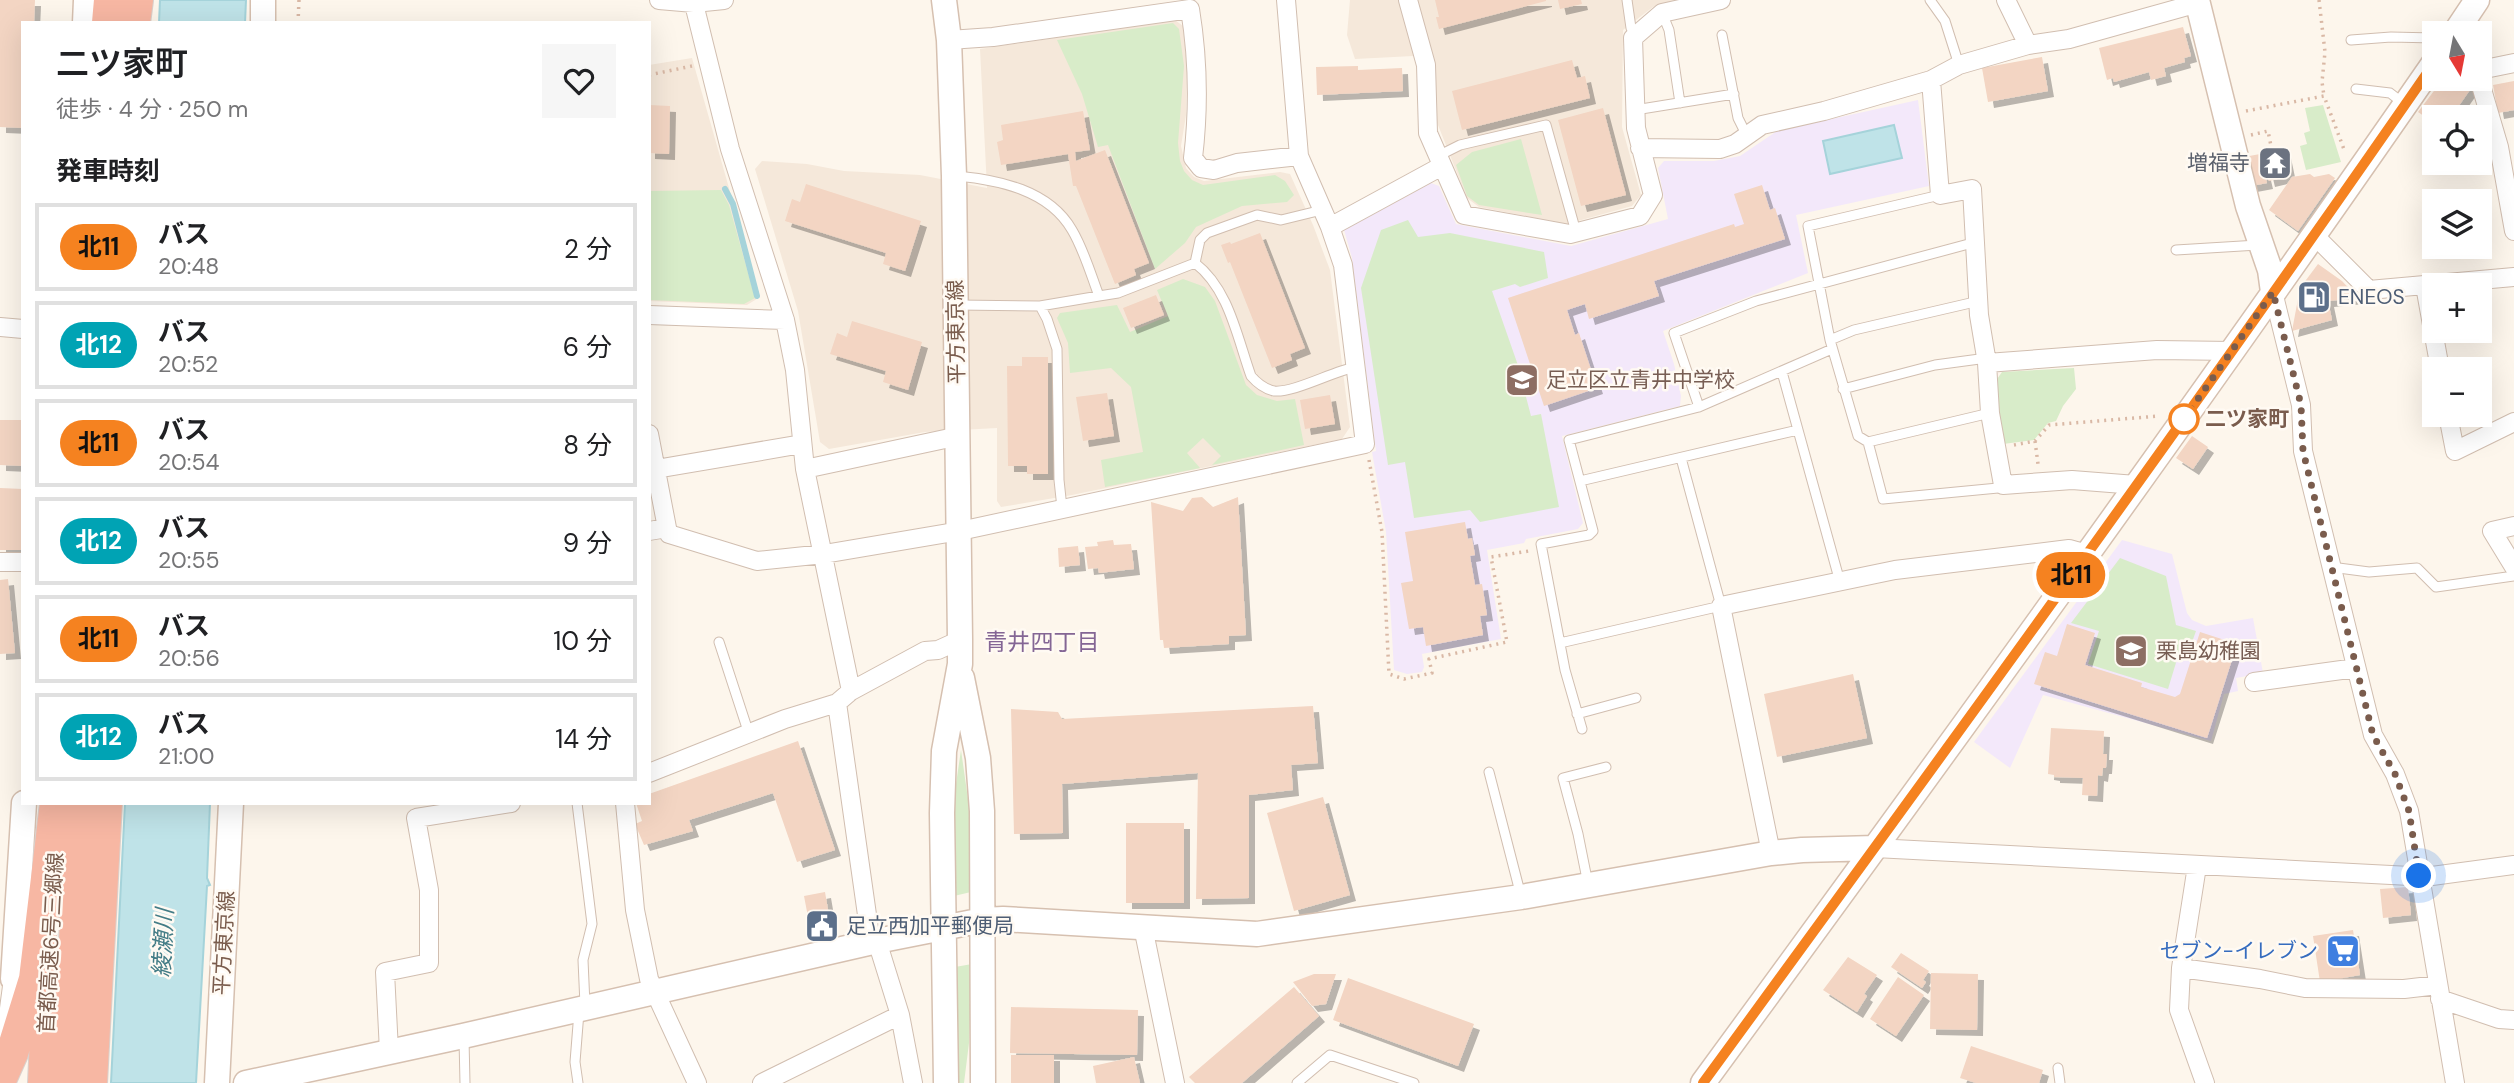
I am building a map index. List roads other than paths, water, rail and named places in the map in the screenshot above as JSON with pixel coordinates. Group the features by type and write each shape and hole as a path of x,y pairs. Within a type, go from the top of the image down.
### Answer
{"highway":[{"path":"110,0 111,21"},
{"path":"111,21 115,0"},
{"path":"134,21 137,0"},
{"path":"142,21 144,0"},
{"path":"16,1083 44,805"},
{"path":"0,1080 12,1053 36,979 59,805"},
{"name":"首都高速6号三郷線","path":"44,1083 59,805"},
{"name":"首都高速6号三郷線","path":"52,1083 59,805"},
{"path":"70,1083 80,805"},
{"path":"92,1083 106,805"},
{"path":"48,992 52,1083"}],"street":[{"path":"85,21 86,0"},
{"path":"263,0 263,21"},
{"path":"659,0 724,0"},
{"name":"平方東京線","path":"944,0 949,40 954,176 960,531 960,652 944,751 942,813 946,1083"},
{"path":"651,444 669,534 757,561 824,554 960,531 1366,444 1343,265 1330,226 1299,156 1286,0"},
{"path":"1408,0 1426,65 1428,133 1464,215 1570,234 1640,216 1653,195 1640,148 1635,110 1633,38 1662,13 1721,0"},
{"path":"2006,0 2028,45"},
{"path":"2463,21 2477,0"},
{"path":"693,1 730,149 785,320 795,370 805,469 851,691"},
{"path":"1640,148 1720,149 1735,144 1762,125 1824,111 1931,80 1959,65 2028,45 2069,39 2198,1 2248,206 2270,270 2301,405 2303,451 2373,735 2395,774 2409,811 2455,1083"},
{"path":"949,40 993,37 1190,9 1198,122 1193,158 1200,168 1214,170 1237,163 1299,156"},
{"path":"2492,68 2514,63"},
{"path":"1931,80 1940,195 1972,189 1979,316 1987,361 1990,413 2003,485 2072,480 2136,485"},
{"path":"1703,1083 2233,351 2422,80"},
{"path":"2483,91 2499,147 2514,231"},
{"path":"1330,226 1440,161"},
{"path":"2315,236 2369,290 2422,286"},
{"path":"2492,279 2514,277"},
{"path":"651,315 785,320"},
{"path":"0,327 21,329"},
{"path":"1987,361 2157,350 2233,351"},
{"path":"2450,427 2455,451 2514,422"},
{"path":"805,469 959,436"},
{"path":"656,469 802,444"},
{"path":"2514,526 2491,531 2514,566"},
{"path":"651,531 667,528"},
{"path":"1771,853 1721,606 1895,570 2069,550 2087,554"},
{"path":"0,562 21,562"},
{"path":"651,772 785,719 836,703 851,691 925,651 960,652"},
{"name":"平方東京線","path":"960,652 978,758 982,811 983,1083"},
{"path":"2254,682 2356,668"},
{"path":"836,703 874,942 900,1015 913,1083"},
{"path":"0,1051 6,1035 6,982 24,805"},
{"name":"平方東京線","path":"217,1083 231,805"},
{"path":"389,1051 385,972 429,963 429,890 416,815 495,805"},
{"path":"625,805 635,910 649,979 662,1002 697,1083"},
{"path":"246,1083 983,920 1257,934 1521,897 1771,853 1825,848 1875,848 2419,876 2514,865"},
{"path":"2197,866 2181,968 2179,1010 2205,1083"},
{"path":"1143,927 1175,1083"},
{"path":"2181,968 2305,988 2439,992 2499,1018 2514,1020"},
{"path":"762,1083 900,1015"}],"lane":[{"path":"1627,0 1631,28 1637,35"},
{"path":"1930,0 1945,21 1959,65"},
{"path":"1662,13 1669,30 1680,103"},
{"path":"1722,35 1738,118 1747,136"},
{"path":"2351,40 2422,38"},
{"path":"2356,89 2390,93 2405,104"},
{"path":"1635,110 1734,94"},
{"path":"1440,161 1461,145 1546,125 1576,233"},
{"path":"954,176 984,179 1017,187 1048,204 1063,216 1074,232 1100,296"},
{"path":"1940,195 1808,226 1831,344 1858,436 1868,442 1884,499 1998,488 2003,485"},
{"path":"1195,263 1200,240 1207,233 1257,215 1281,220 1322,210"},
{"path":"1699,407 1674,333 1756,301 1819,282 1976,242"},
{"path":"2176,250 2261,245"},
{"path":"955,305 1040,306 1118,293 1195,263"},
{"path":"1195,263 1214,281 1222,294 1251,376 1256,382 1275,391 1340,369 1356,367"},
{"path":"1582,729 1565,670 1541,544 1589,535 1593,531 1569,440 1699,407 1782,372 1854,330 1979,301"},
{"path":"1040,306 1057,349 1059,480 1062,508"},
{"path":"1843,389 1935,365 1987,361"},
{"path":"1782,372 1840,582"},
{"path":"1868,442 1990,413"},
{"path":"1580,481 1798,430"},
{"path":"1560,643 1721,606 1681,458"},
{"path":"2331,567 2370,572 2417,568 2435,587 2514,576"},
{"path":"719,642 749,734"},
{"path":"1577,713 1636,698"},
{"path":"1588,886 1563,778 1606,767"},
{"path":"1489,772 1521,897"},
{"path":"577,805 592,924 583,960 582,1008 575,1062 578,1083"},
{"path":"463,1036 465,1083"},
{"path":"1297,1083 1330,1055 1414,1083"},
{"path":"2058,1068 2060,1083"}],"water":[{"path":"160,0 246,0 245,21 159,21"},
{"path":"1894,125 1902,158 1830,174 1823,141"},
{"name":"綾瀬川","path":"125,805 210,805 207,878 210,885 207,886 196,1083 111,1083"}],"waterway":[{"path":"725,189 733,204 757,296"}],"place":[{"name":"増福寺","path":"2275,163"},
{"name":"ENEOS","path":"2314,297"},
{"name":"足立区立青井中学校","path":"1522,380"},
{"name":"二ツ家町","path":"2184,419"},
{"name":"栗島幼稚園","path":"2131,651"},
{"name":"足立西加平郵便局","path":"822,926"},
{"name":"セブン-イレブン","path":"2343,951"}],"district":[{"name":"青井四丁目","path":"1042,642"}]}
